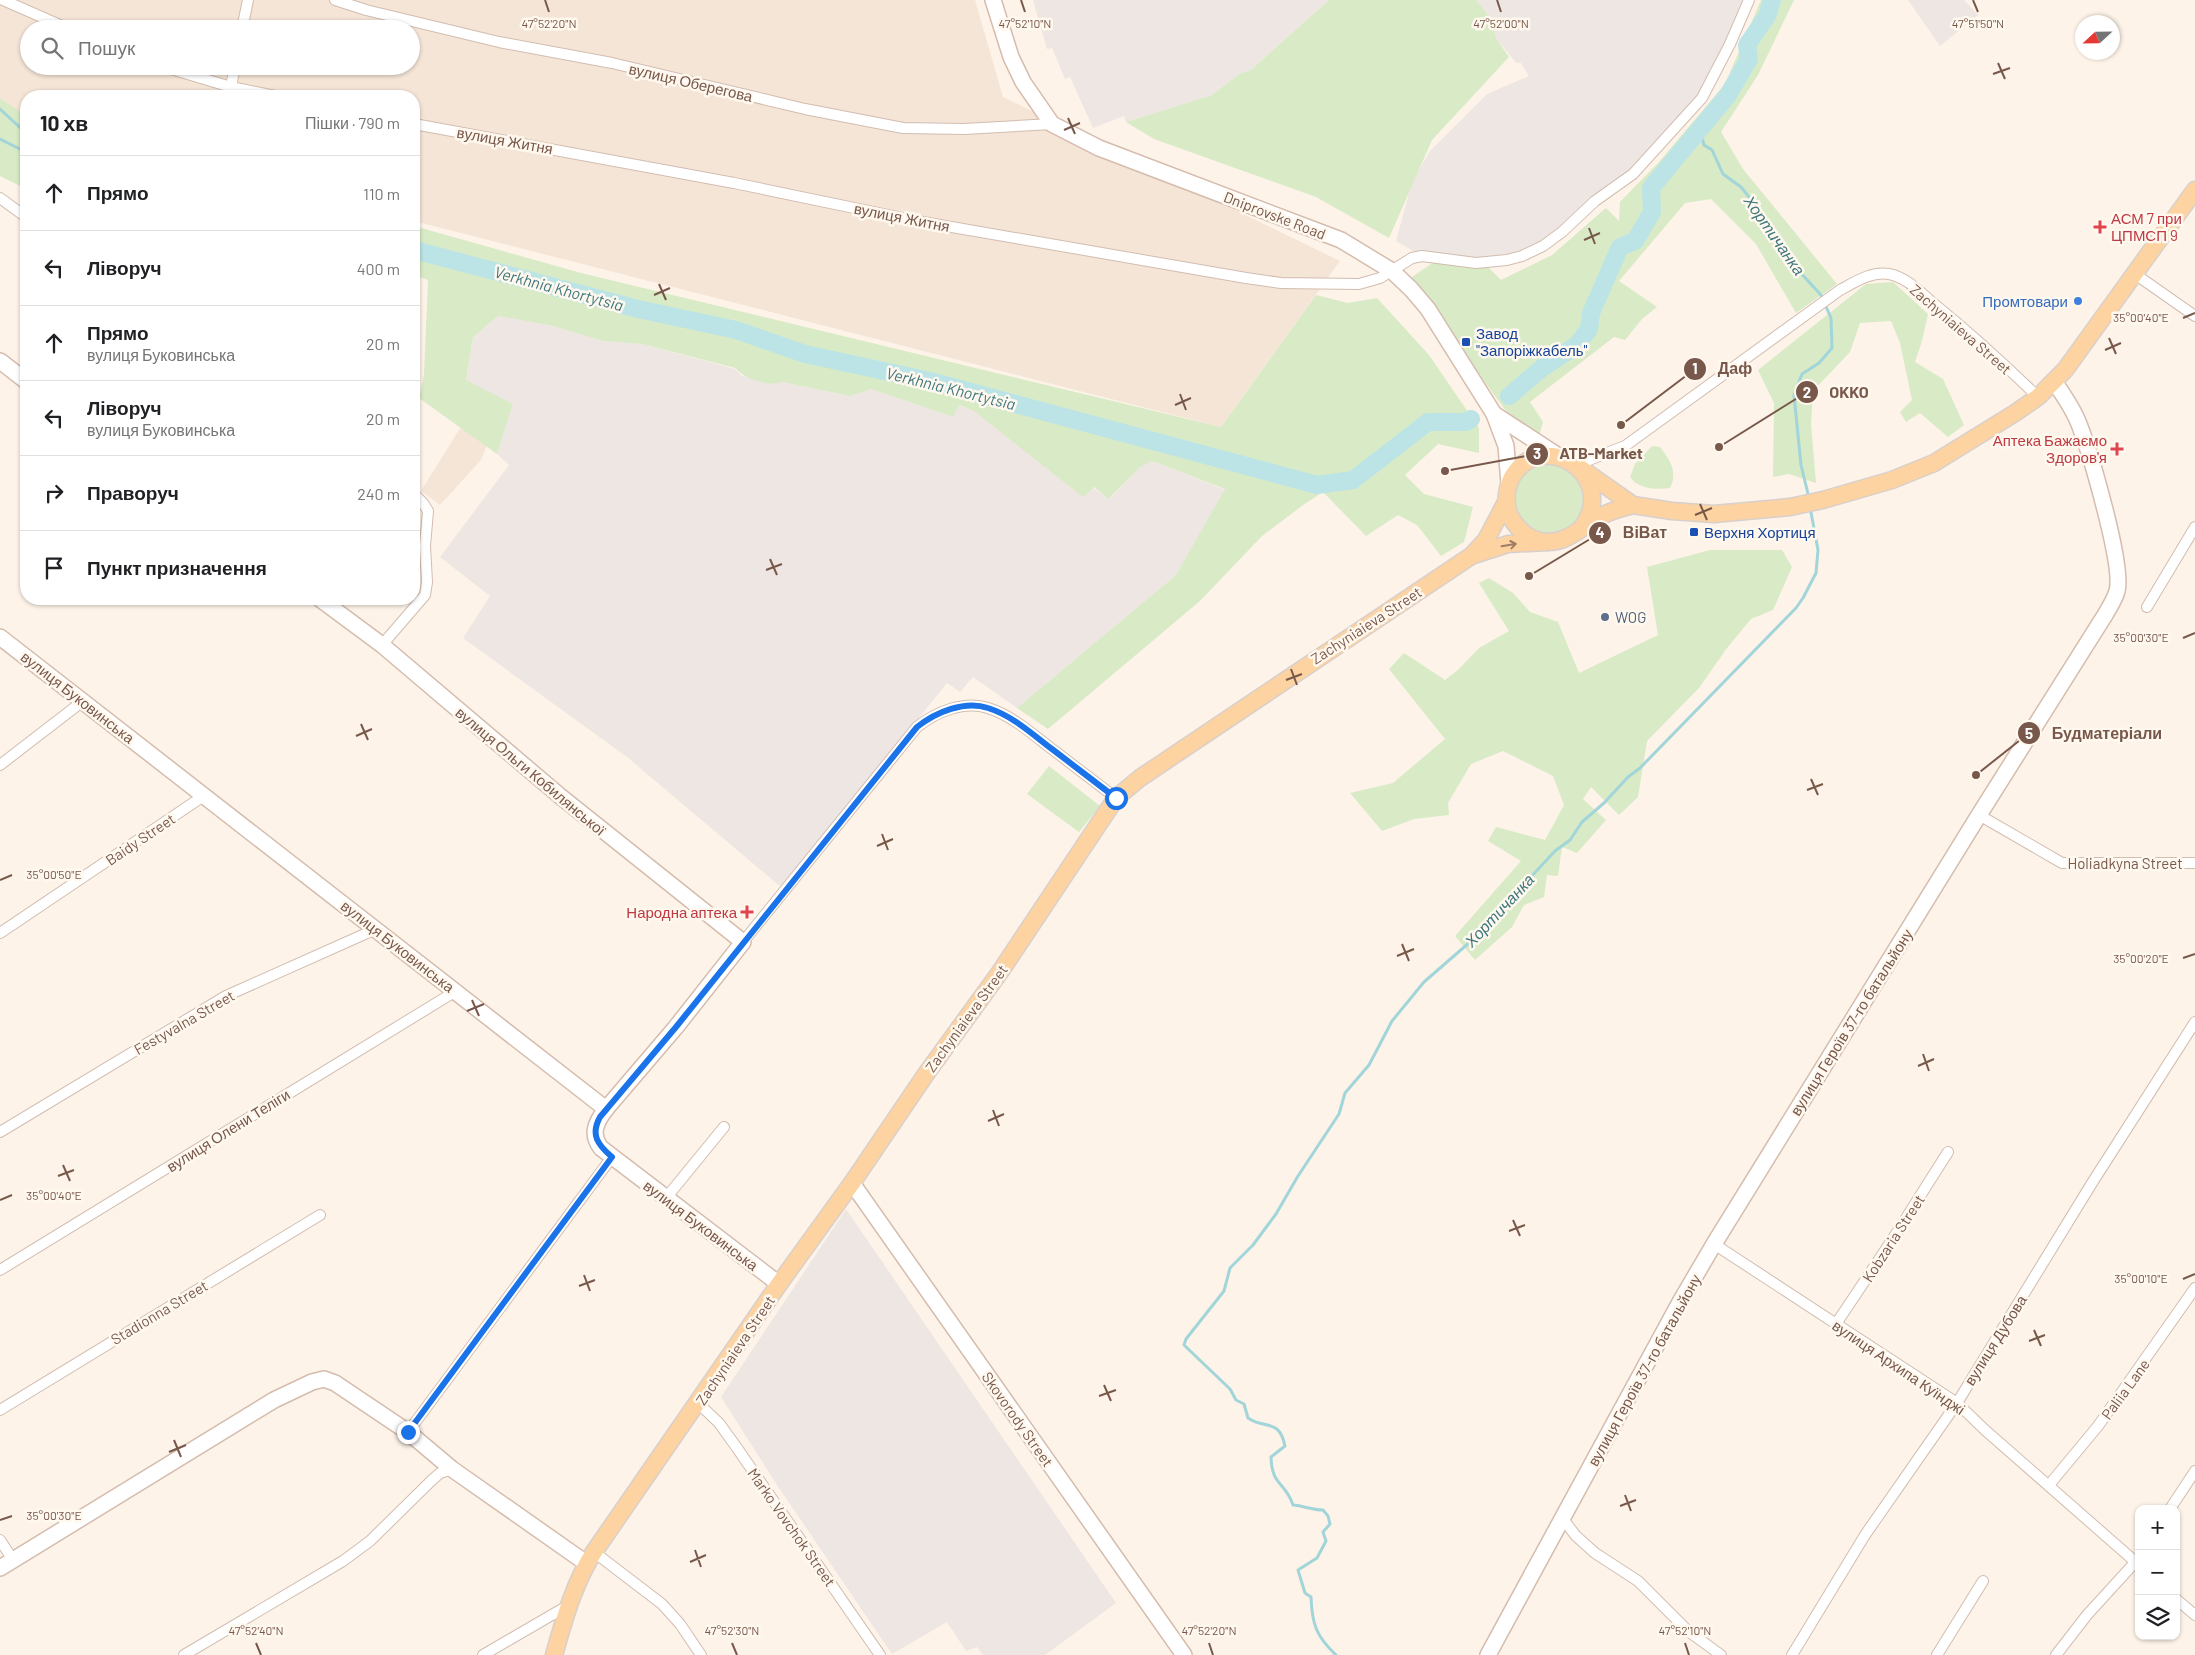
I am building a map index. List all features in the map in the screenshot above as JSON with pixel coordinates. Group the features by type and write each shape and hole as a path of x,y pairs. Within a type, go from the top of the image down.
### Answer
{"main road":[{"path":"1548,542 1530,537 1516,526 1508,509 1508,492 1513,476 1526,463 1542,456 1560,457 1576,465 1633,505 1672,511 1714,514 1790,507 1823,500 1892,480 1934,463 2038,397 2054,381 2077,355 2195,190"},
{"path":"1576,465 1587,479 1592,496 1590,514 1581,528"},
{"name":"Zachyniaieva Street","path":"554,1655 569,1605 590,1557 926,1074 1000,972 1116,798 1148,772 1471,556 1486,540 1508,492"},
{"path":"1471,556 1508,544 1566,539 1599,516 1633,505"}],"street":[{"path":"3,0 49,20"},
{"path":"244,20 248,0"},
{"name":"вулиця Оберегова","path":"335,0 408,20"},
{"name":"Dniprovske Road","path":"993,0 1011,57 1027,89 1052,124 1099,148 1341,240 1392,271 1412,289 1428,309 1494,414 1506,446 1508,492"},
{"name":"вулиця Житня","path":"420,125 724,181 917,221 1281,283 1360,284 1367,283 1392,271 1412,258 1422,256 1476,263 1507,260 1522,256 1543,246 1562,232 1595,202 1633,174 1702,98 1730,44 1749,0"},
{"name":"вулиця Оберегова","path":"420,23 500,42 612,63 796,106 903,128 964,129 1052,124"},
{"path":"191,75 246,90"},
{"path":"231,87 233,75"},
{"path":"0,198 20,213"},
{"name":"Zachyniaieva Street","path":"1576,465 1625,446 1830,298 1866,276 1887,273 1906,280 1976,338 2038,397"},
{"path":"2135,274 2195,316"},
{"path":"0,361 20,376"},
{"name":"вулиця Героїв 37-го батальйону","path":"1488,1655 1675,1311 1714,1244 2118,592 2119,575 2116,557 2093,462 2079,423 2054,381"},
{"path":"1494,414 1560,457"},
{"path":"420,500 427,507 429,516 425,546 427,582 425,595 420,601"},
{"path":"2147,607 2195,526"},
{"name":"вулиця Ольги Кобилянської","path":"328,605 382,645 560,796 743,942"},
{"path":"382,645 416,605"},
{"name":"вулиця Буковинська","path":"0,637 606,1109 596,1124 595,1139 601,1148 779,1284"},
{"path":"0,765 83,701"},
{"path":"606,1109 676,1027 917,727 927,719 950,709 975,706 987,708 1016,721 1116,798"},
{"name":"Baidy Street","path":"0,933 205,795"},
{"name":"Holiadkyna Street","path":"1979,815 2062,863 2195,864"},
{"name":"Festyvalna Street","path":"0,1132 226,996 376,929"},
{"name":"вулиця Олени Теліги","path":"0,1270 404,1021 456,991"},
{"name":"вулиця Дубова","path":"1792,1655 1865,1535 1957,1403 2092,1183 2195,1022"},
{"path":"666,1198 724,1127"},
{"name":"Kobzaria Street","path":"1836,1324 1948,1152"},
{"path":"408,1432 612,1157"},
{"name":"Skovorody Street","path":"852,1183 1184,1655"},
{"name":"Stadionna Street","path":"0,1410 320,1215"},
{"name":"вулиця Архипа Куїнджі","path":"1714,1244 1957,1403 1985,1430 2135,1559"},
{"name":"Paliia Lane","path":"2049,1485 2098,1426 2195,1288"},
{"path":"0,1568 274,1400 312,1382 324,1379 335,1383 408,1432 452,1468 590,1557 646,1590 680,1624 701,1655"},
{"name":"Marko Vovchok Street","path":"698,1403 719,1423 880,1655"},
{"path":"184,1655 343,1561 370,1541 440,1473 452,1468"},
{"path":"2173,1505 2195,1471"},
{"path":"1563,1519 1576,1536 1595,1553 1638,1581 1688,1631 1721,1655"},
{"path":"0,1540 13,1560"},
{"path":"2056,1655 2087,1615 2135,1565"},
{"path":"1937,1655 1983,1581"},
{"path":"2180,1601 2193,1611"},
{"path":"483,1655 569,1605"}],"shaded area":[{"path":"0,0 975,0 1003,97 1340,261 1221,427 420,223 420,90 20,90 20,113 0,99"},
{"path":"1033,0 1329,0 1252,69 1239,74 1212,95 1126,122 1124,116 1093,128 1070,77 1065,79 1052,48 1047,49"},
{"path":"1476,0 1743,0 1750,5 1741,31 1707,100 1633,174 1562,232 1507,260 1422,256 1396,241 1412,182 1430,151 1487,94 1529,76 1521,63 1516,63 1496,38 1492,20"},
{"path":"1908,0 1964,0 1978,15 1940,46"},
{"path":"498,316 553,326 603,341 642,344 735,369 742,376 850,396 871,389 953,417 958,405 974,411 1110,499 1139,468 1152,461 1226,490 1176,575 1017,708 973,677 960,692 947,683 782,888 627,757 463,638 490,596 440,557 509,465 497,454 513,404 466,381 473,337"},
{"path":"472,409 495,426 481,460 440,505 421,491"},
{"path":"846,1209 1116,1603 1045,1655 983,1655 977,1647 966,1651 947,1622 892,1654 777,1485 721,1397"}],"green space":[{"path":"1329,0 1476,0 1492,20 1496,38 1509,57 1432,140 1389,238 1316,197 1154,139 1126,122 1212,95 1239,74 1252,69"},
{"path":"1761,0 1794,0 1758,75 1721,132 1743,169 1837,284 1796,313 1756,244 1711,199 1685,203 1619,281 1657,307 1642,319 1625,340 1614,337 1530,402 1543,422 1539,436 1506,411 1409,279 1440,258 1484,263 1501,280 1552,255 1606,208 1619,221 1620,202 1658,163 1725,84"},
{"path":"0,98 20,112 20,186 0,176"},
{"path":"420,228 581,273 1221,427 1316,295 1348,303 1377,298 1429,355 1479,428 1479,453 1438,444 1405,475 1424,494 1473,507 1464,542 1441,556 1417,525 1398,515 1366,536 1323,492 1262,536 1200,601 1048,729 1017,708 1176,575 1225,489 1152,461 1139,468 1109,499 1094,487 1083,497 974,411 959,405 953,417 871,389 850,396 782,382 764,383 745,376 735,368 642,344 603,341 553,326 498,316 473,337 466,380 513,404 497,454 420,399 424,375 428,280 420,277"},
{"path":"1893,282 1928,314 1915,362 1943,379 1964,425 1948,437 1920,413 1906,422 1900,412 1912,400 1900,343 1891,321 1860,323 1850,352 1813,391 1811,424 1816,483 1789,474 1773,477 1774,403 1758,370 1866,284"},
{"path":"1652,446 1660,447 1670,461 1673,477 1670,488 1648,488 1633,481 1630,477 1635,464"},
{"path":"1552,461 1579,475 1586,503 1574,526 1558,533 1542,533 1532,528 1523,520 1517,510 1515,499 1516,487 1521,477 1530,468"},
{"path":"1710,550 1782,550 1792,567 1773,610 1751,619 1727,648 1699,688 1647,741 1638,797 1619,815 1591,787 1583,799 1606,820 1577,853 1562,847 1558,876 1547,875 1544,897 1524,905 1512,927 1475,960 1455,936 1521,861 1488,841 1496,827 1545,840 1564,805 1553,776 1503,751 1471,764 1448,803 1449,815 1414,819 1382,831 1350,793 1393,783 1445,739 1389,669 1404,653 1445,680 1458,670 1479,648 1509,631 1479,583 1489,578 1513,593 1530,612 1558,622 1579,673 1658,635 1647,567"},
{"path":"1049,766 1100,806 1079,832 1027,794"}],"waterway":[{"name":"Verkhnia Khortytsia","path":"1512,394 1509,396 1542,368 1577,345 1589,329 1591,313 1620,247 1635,241 1652,212 1651,188 1728,95 1749,59 1747,45 1767,16 1772,0"},
{"name":"Верхня Хортиця","path":"0,109 20,127"},
{"name":"Хортичанка","path":"1700,130 1704,145 1712,150 1723,174 1741,187 1768,221 1779,237 1780,244 1787,251 1787,258 1821,295 1831,318 1832,348 1819,363 1802,374 1794,395 1801,465 1809,498"},
{"path":"0,139 20,149"},
{"name":"Verkhnia Khortytsia","path":"420,252 638,309 736,330 805,354 930,381 1317,485 1353,480 1428,422 1466,422 1471,419"},
{"name":"Хортичанка","path":"1336,1655 1324,1642 1316,1629 1311,1597 1305,1593 1298,1570 1317,1558 1326,1541 1323,1532 1330,1524 1328,1516 1323,1510 1293,1505 1290,1497 1276,1479 1272,1467 1271,1457 1285,1446 1279,1431 1271,1426 1248,1418 1244,1404 1236,1400 1230,1389 1184,1345 1186,1339 1224,1291 1230,1268 1253,1245 1276,1214 1298,1176 1339,1114 1345,1093 1369,1065 1392,1021 1424,982 1470,942 1476,930 1489,922 1555,851 1570,840 1582,822 1604,803 1628,777 1640,768 1796,608 1816,573 1818,550 1810,507"}],"place":[{"name":"АСМ 7 при ЦПМСП 9","path":"2100,227"},
{"name":"Промтовари","path":"2078,301"},
{"name":"Завод \"Запоріжкабель\"","path":"1466,342"},
{"name":"Даф","path":"1621,425"},
{"name":"OKKO","path":"1719,447"},
{"name":"Аптека Бажаємо Здоров'я","path":"2117,449"},
{"name":"ATB-Market","path":"1445,471"},
{"name":"Верхня Хортиця","path":"1694,532"},
{"name":"ВіВат","path":"1529,576"},
{"name":"WOG","path":"1605,617"},
{"name":"Будматеріали","path":"1976,775"},
{"name":"Народна аптека","path":"747,912"}],"route":[{"path":"408,1432 612,1157 601,1148 595,1139 596,1124 600,1117 676,1027 917,727 927,719 950,709 975,706 987,708 1016,721 1116,798"}]}
